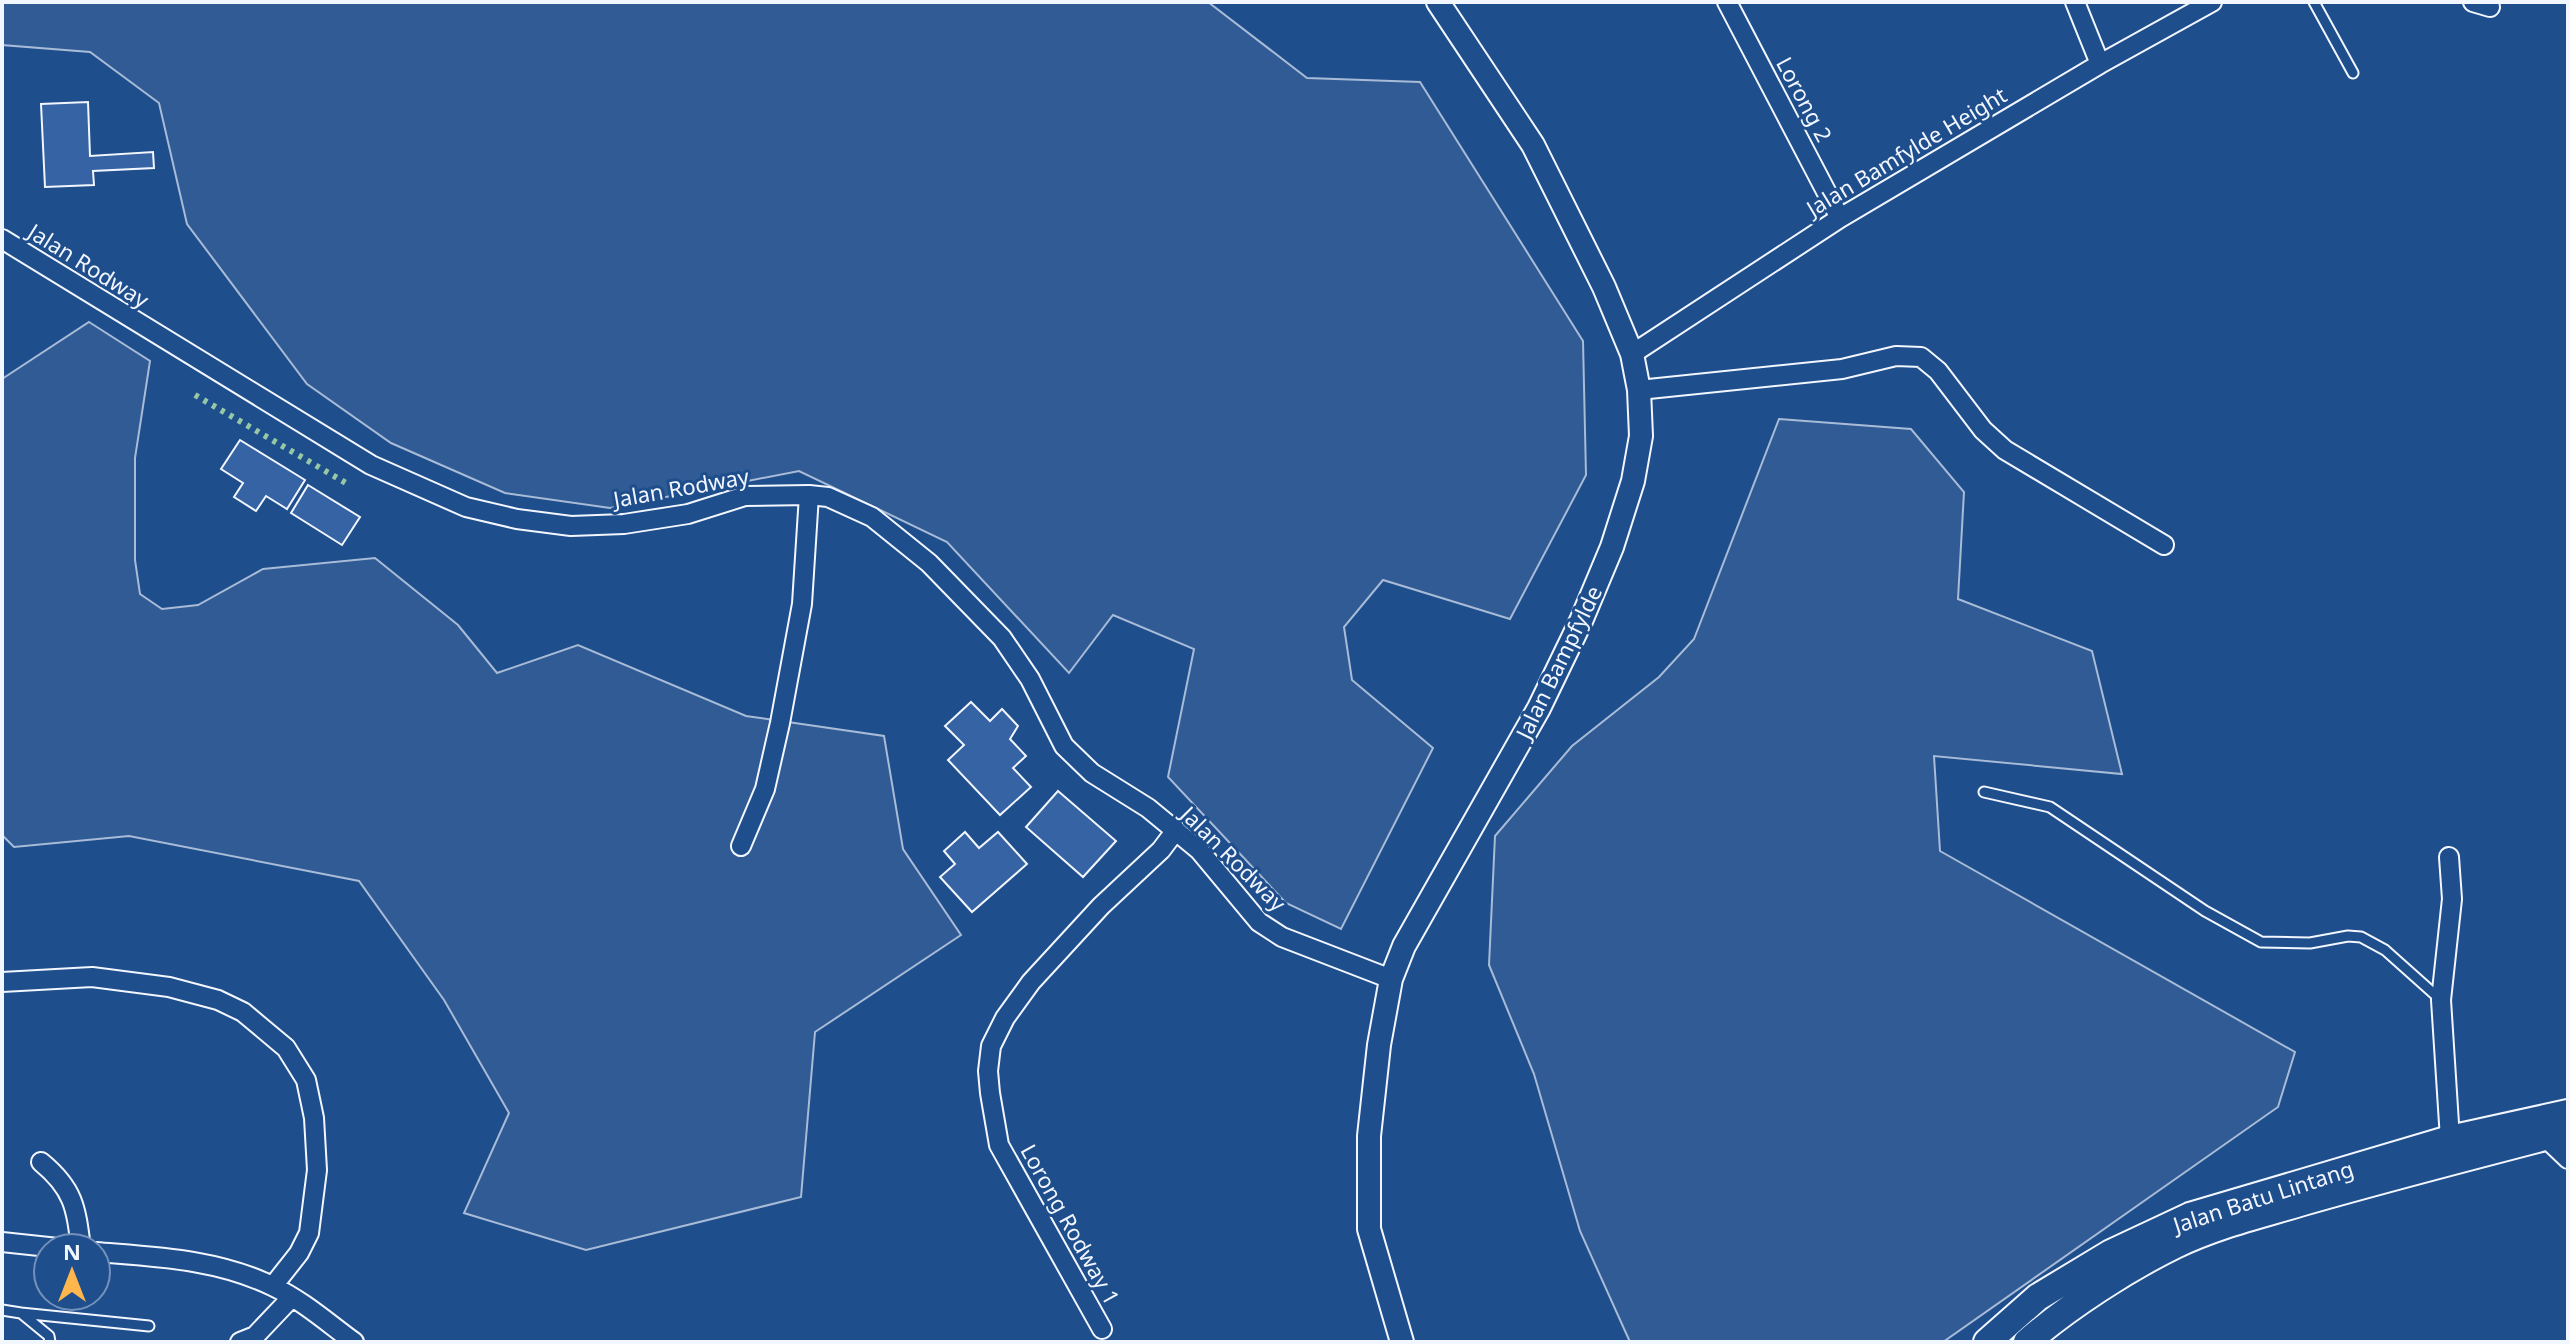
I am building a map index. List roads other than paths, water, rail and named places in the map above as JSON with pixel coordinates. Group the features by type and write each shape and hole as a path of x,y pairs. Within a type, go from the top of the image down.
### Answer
{"main road":[{"name":"Jalan Batu Lintang","path":"1987,1342 2038,1297 2111,1253 2190,1216 2450,1139 2568,1113"},
{"name":"Jalan Batu Lintang","path":"2027,1342 2052,1321 2106,1286 2189,1239 2244,1218 2394,1176 2556,1136"}],"street":[{"name":"Jalan Bampfylde","path":"1402,1342 1369,1229 1369,1136 1379,1045 1391,979 1404,946 1539,708 1607,560 1633,481 1641,436 1639,390 1632,354 1604,287 1533,145 1438,2"},
{"name":"Lorong 2","path":"1727,2 1840,218"},
{"path":"2075,2 2100,64"},
{"name":"Jalan Bamfylde Height","path":"1632,354 1840,218 2100,64 2212,2"},
{"name":"Jalan Rodway","path":"2,239 371,465 466,507 517,519 571,526 624,524 688,514 745,496 809,495 828,497 872,517 929,563 1002,638 1030,679 1064,746 1092,773 1148,808 1199,850 1259,922 1282,937 1391,979"},
{"path":"1639,390 1842,369 1896,356 1921,357 1938,371 1983,430 2005,450 2164,545"},
{"path":"741,846 765,789 780,723 802,604 809,495"},
{"name":"Lorong Rodway 1","path":"1102,1329 999,1145 988,1071 991,1046 1005,1018 1031,982 1101,906 1161,850 1176,830"},
{"path":"2449,857 2452,899 2441,1000 2450,1139"},
{"path":"2,982 92,977 169,987 218,1000 243,1012 286,1048 306,1080 314,1118 317,1170 309,1233 299,1253 273,1286"},
{"path":"2556,1136 2568,1159"},
{"path":"41,1162 69,1190 76,1209 79,1232"},
{"path":"2,1242 32,1245"},
{"path":"112,1253 196,1261 273,1286 354,1342"},
{"path":"240,1342 255,1336 292,1297"}],"lane":[{"path":"2314,2 2353,73"},
{"path":"1984,792 2050,807 2205,911 2261,942 2310,943 2348,936 2361,937 2385,950 2441,1000"},
{"path":"2,1310 149,1326"},
{"path":"21,1313 49,1336 50,1342"}]}
